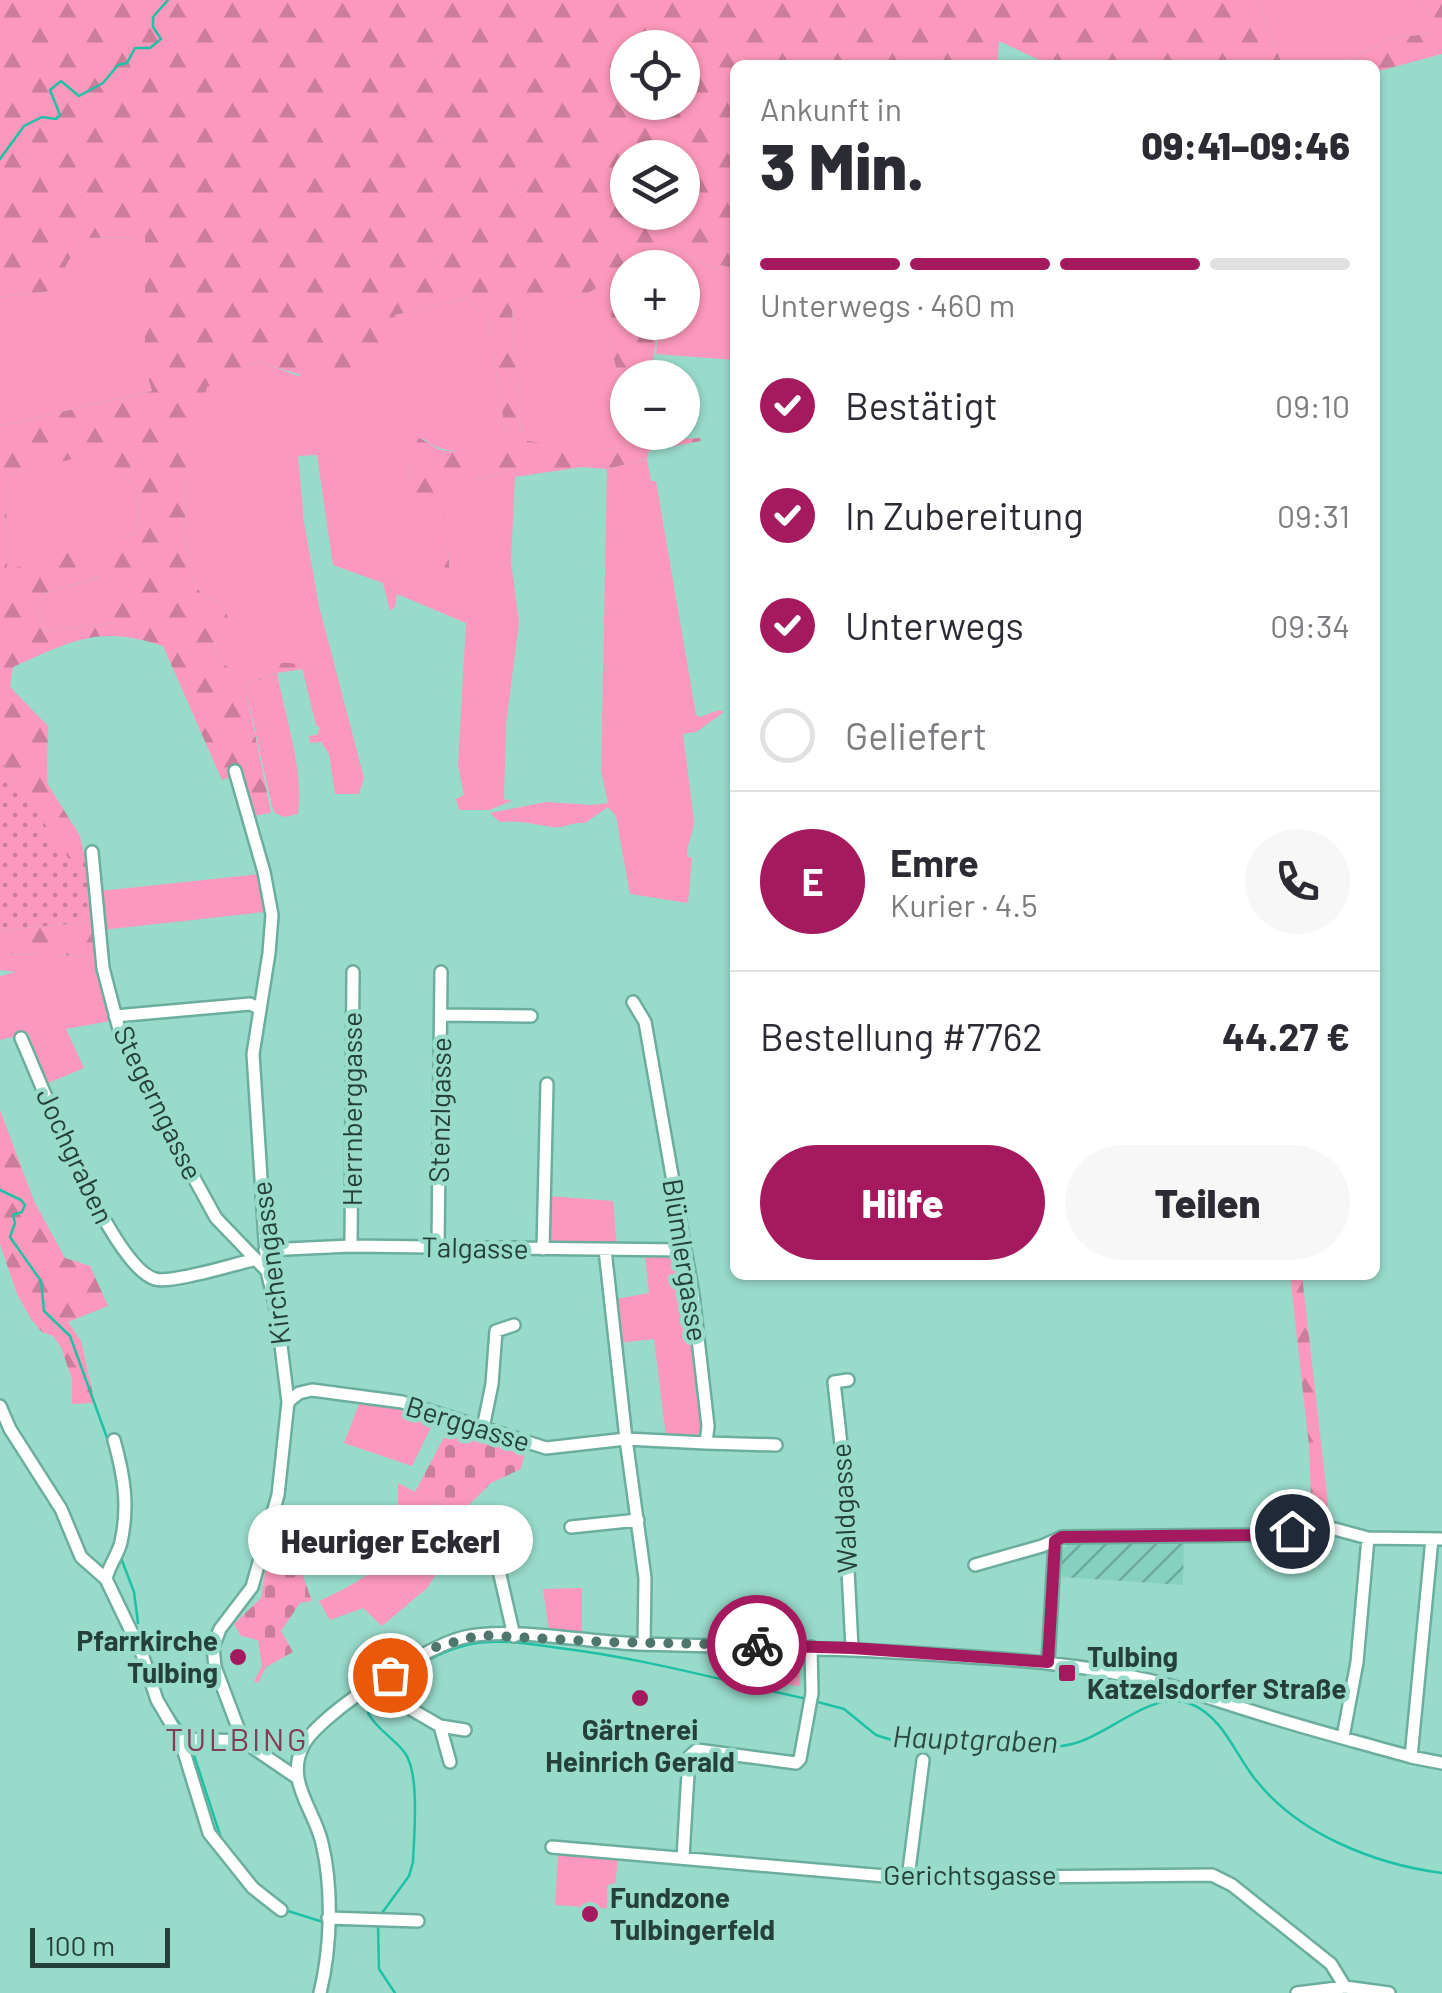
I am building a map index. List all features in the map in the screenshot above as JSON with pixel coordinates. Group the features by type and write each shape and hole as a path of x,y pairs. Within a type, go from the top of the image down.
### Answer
{"street":[{"name":"Kirchengasse","path":"235,771 272,915 253,1054 267,1270 277,1313 288,1402 278,1496 252,1587 220,1629 213,1647 215,1666 243,1741"},
{"name":"Stegerngasse","path":"92,852 103,968 115,1016 156,1109 216,1218 267,1270"},
{"name":"Herrnberggasse","path":"350,1246 353,972"},
{"name":"Stenzlgasse","path":"438,1247 442,972"},
{"name":"Blümlergasse","path":"633,1002 645,1022 684,1250 704,1394 706,1443"},
{"path":"115,1016 250,1004 259,1008"},
{"path":"442,1015 531,1016"},
{"name":"Jochgraben","path":"20,1038 107,1228 149,1276 166,1280 254,1260"},
{"path":"543,1249 547,1084"},
{"name":"Talgasse","path":"265,1250 350,1246 684,1250"},
{"path":"604,1250 645,1578 644,1644"},
{"path":"483,1428 492,1384 496,1331 514,1325"},
{"name":"Waldgasse","path":"848,1380 834,1382 842,1453 852,1648"},
{"name":"Berggasse","path":"288,1402 299,1393 312,1390 402,1402 546,1448 626,1440"},
{"path":"0,1406 10,1429 61,1509 82,1556 106,1579 142,1654 157,1700 180,1740 208,1834 253,1888 281,1910"},
{"path":"106,1579 120,1547 128,1500 114,1440"},
{"path":"626,1440 776,1446"},
{"path":"571,1528 638,1520"},
{"path":"488,1527 514,1636"},
{"path":"975,1565 1062,1537 1256,1535 1328,1527 1368,1538 1437,1539 1411,1757"},
{"path":"265,1538 346,1546"},
{"path":"1343,1737 1357,1662 1368,1538"},
{"path":"1048,1662 1055,1541"},
{"path":"320,1993 327,1964 328,1918 322,1844 296,1777 300,1753 312,1732 373,1687 436,1647 457,1639 480,1635 644,1644 810,1646 1048,1662 1142,1678 1442,1763"},
{"path":"683,1857 690,1756 697,1750 796,1762 800,1759 812,1693 810,1646"},
{"path":"373,1687 440,1726 465,1730"},
{"path":"440,1726 450,1762"},
{"path":"180,1740 243,1741 296,1777"},
{"path":"908,1878 922,1760"},
{"name":"Gerichtsgasse","path":"552,1847 908,1878 1212,1876 1232,1885 1331,1964 1345,1986"},
{"path":"328,1918 418,1922"},
{"path":"1297,1993 1345,1986 1389,1993"}],"shaded area":[{"path":"1184,1543 1183,1585 1062,1577 1062,1550 1068,1545"}],"green space":[{"path":"0,0 1259,0 1280,60 1039,60 999,41 997,60 730,60 730,267 722,265 713,269 700,262 700,250 610,250 610,280 583,296 512,308 521,434 505,430 487,312 479,312 468,298 395,315 390,356 353,369 311,375 258,361 207,387 186,475 185,539 194,583 202,595 221,602 236,635 217,637 217,653 233,672 275,663 301,664 304,669 277,673 245,685 271,813 253,816 241,774 222,780 163,646 121,636 86,638 13,667 10,687 48,726 47,783 80,836 84,854 69,860 0,760 0,426 152,391 145,367 145,237 82,238 51,291 0,297","holes":["78,458 82,474 120,474 138,490 139,532 7,570 6,474","100,577 114,623 43,631 39,602 42,594"]},
{"path":"1259,0 1413,0 1433,18 1434,33 1388,39 1354,58 1280,60"},
{"path":"1413,0 1442,0 1442,54 1380,71 1380,60 1346,60 1388,39 1433,33 1433,18"},
{"path":"145,237 145,366 152,391 0,426 0,297 50,291 82,238"},
{"path":"700,262 713,269 722,265 730,267 730,360 656,354 657,340 700,340"},
{"path":"610,280 610,340 614,360 610,360 610,449 564,449 517,441 458,451 439,448 423,438 409,464 410,482 436,498 450,571 440,474 483,479 510,469 515,477 511,561 519,623 506,724 504,799 512,801 489,810 459,810 456,799 464,795 458,765 466,623 397,594 395,607 390,611 383,583 333,565 317,455 298,456 304,522 319,606 364,778 359,794 335,794 329,754 321,742 310,743 309,736 317,735 320,728 301,664 233,672 221,661 216,648 217,636 235,635 221,602 202,595 194,583 185,539 186,475 206,387 258,361 298,376 394,315 468,298 479,312 487,311 505,430 521,433 512,307 583,296"},
{"path":"612,340 656,340 653,360 614,360"},
{"path":"413,437 448,451 519,440 577,450 654,450 649,451 647,459 607,469 582,467 515,477 510,469 483,479 441,475 450,573 441,568 435,498 418,500 402,492 401,487 410,482 404,456"},
{"path":"79,457 83,474 120,474 138,490 139,532 7,571 6,474"},
{"path":"647,459 651,481 656,481 696,715 724,712 696,732 683,734 694,821 687,852 692,858 688,903 630,894 616,816 608,807 585,823 556,827 500,822 490,813 546,802 608,803 601,771 607,469"},
{"path":"101,577 115,623 43,631 39,602 42,594"},
{"path":"277,673 293,743 299,797 298,814 284,817 275,813 272,806 245,685"},
{"path":"0,760 69,859 84,854 94,922 0,930"},
{"path":"260,874 264,912 102,930 100,891"},
{"path":"94,922 96,956 0,954 0,930"},
{"path":"0,954 96,956 110,1021 66,1029 84,1068 48,1083 28,1033 0,1040 0,976 16,972 0,970"},
{"path":"0,1110 34,1201 65,1258 90,1266 108,1306 68,1322 81,1341 95,1403 72,1404 72,1379 61,1347 31,1319 17,1294 0,1244"},
{"path":"548,1196 613,1201 617,1245 552,1244 548,1239"},
{"path":"645,1255 673,1256 682,1261 687,1276 704,1423 696,1438 666,1437 654,1339 619,1343 616,1299 649,1293"},
{"path":"1291,1280 1303,1280 1330,1521 1312,1523 1309,1446"},
{"path":"361,1399 422,1415 432,1425 412,1466 344,1443"},
{"path":"449,1428 525,1452 521,1469 491,1483 459,1515 415,1492"},
{"path":"398,1483 459,1515 441,1533 451,1551 427,1588 382,1626 363,1608 330,1620 319,1601 374,1569 416,1521 398,1508"},
{"path":"269,1550 295,1554 312,1601 300,1603 281,1631 293,1652 266,1667 258,1683 254,1681 262,1666 258,1640 241,1636 234,1624 261,1598"},
{"path":"582,1588 582,1634 549,1631 543,1589"},
{"path":"757,1655 800,1656 800,1686 755,1681"},
{"path":"558,1855 618,1857 613,1909 555,1905"}],"waterway":[{"path":"0,159 24,126 42,117 56,119 60,115 50,90 61,81 79,96 103,83 118,65 127,63 135,48 150,48 161,39 153,27 153,17 168,0"},
{"path":"0,1190 25,1205 22,1212 13,1215 15,1223 10,1237 41,1281 44,1311 70,1336 110,1446"},
{"path":"121,1558 134,1592 138,1623"},
{"path":"139,1634 150,1660"},
{"name":"Hauptgraben","path":"386,1687 445,1652 478,1643 501,1642 622,1658 807,1699"},
{"name":"Hauptgraben","path":"375,1694 368,1713 405,1753 413,1775 415,1805 409,1876 382,1913"},
{"name":"Hauptgraben","path":"814,1701 844,1709 876,1735 895,1741 1014,1749 1079,1742 1148,1707 1177,1701 1191,1704 1212,1718 1273,1798 1315,1831 1364,1854 1442,1873"},
{"path":"169,1709 187,1734"},
{"path":"191,1746 221,1838"},
{"path":"285,1910 323,1922"},
{"name":"Hauptgraben","path":"378,1925 379,1969 395,1993"}],"way so far":[{"path":"390,1675 436,1647 480,1635 757,1645"}],"place":[{"name":"Pfarrkirche Tulbing","path":"238,1657"},
{"name":"Tulbing Katzelsdorfer Straße","path":"1067,1673"},
{"name":"Heuriger Eckerl","path":"390,1675"},
{"name":"Gärtnerei Heinrich Gerald","path":"640,1698"},
{"name":"Fundzone Tulbingerfeld","path":"590,1914"}],"district":[{"name":"TULBING","path":"237,1740"}],"route":[{"path":"757,1645 1048,1662 1055,1541 1062,1537 1256,1535 1292,1531"}]}
